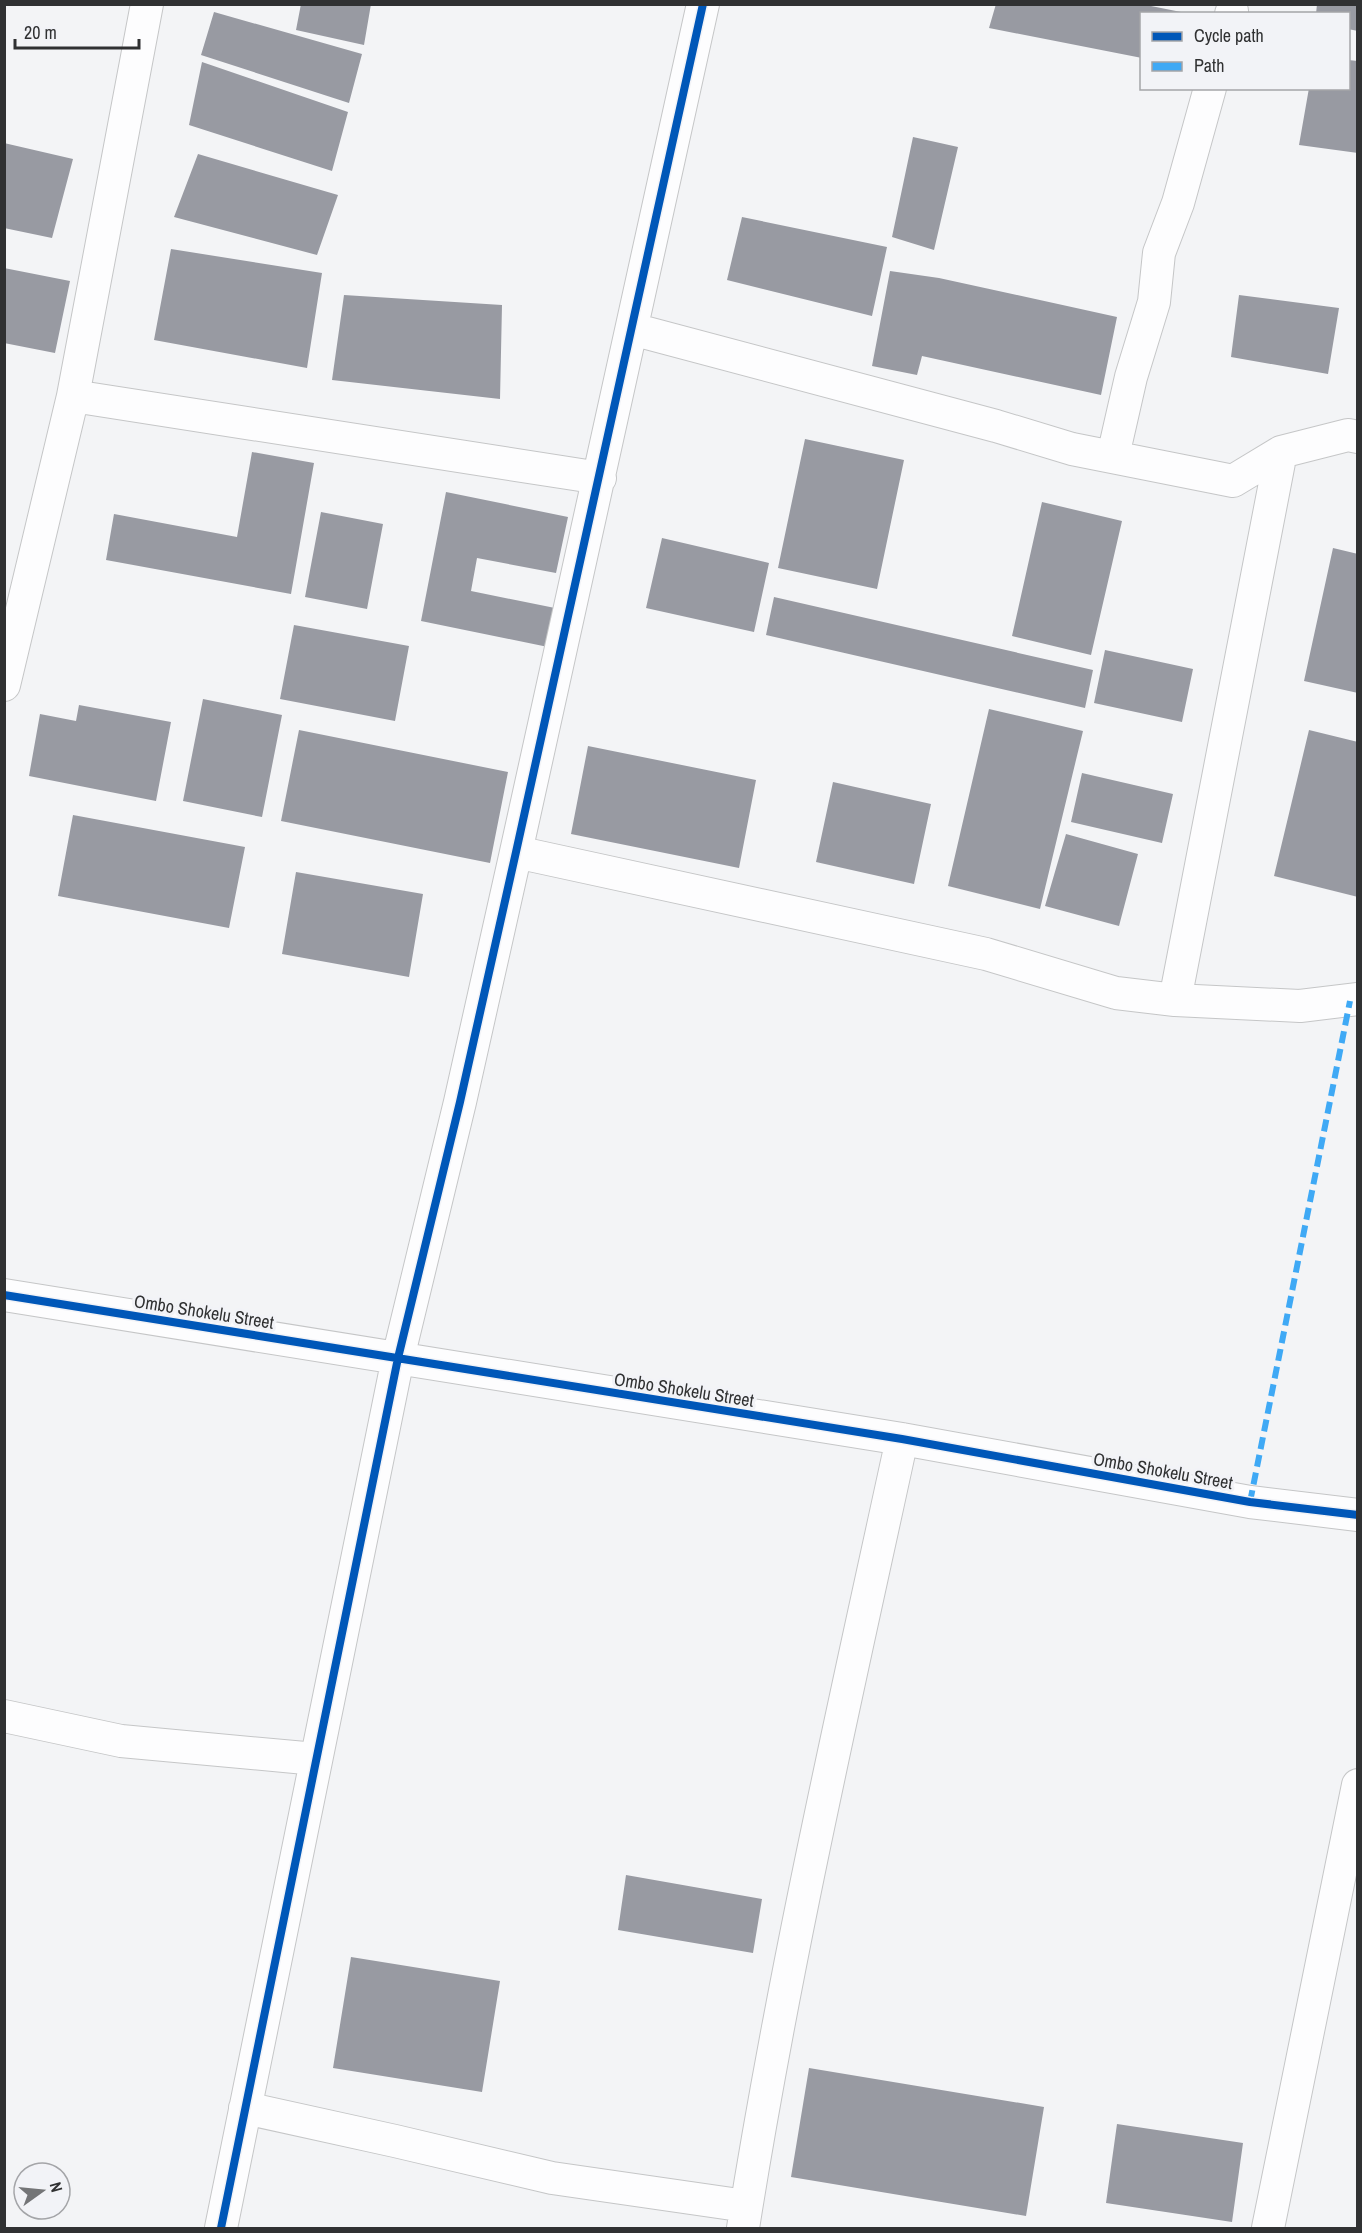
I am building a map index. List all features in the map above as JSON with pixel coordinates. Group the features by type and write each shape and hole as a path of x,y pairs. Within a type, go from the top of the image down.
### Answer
{"street":[{"path":"4,685 74,396 147,4"},
{"path":"221,2229 398,1358 460,1102 633,329 703,4"},
{"path":"1113,456 1131,377 1154,302 1159,253 1178,203 1209,90"},
{"path":"633,329 996,426 1072,449 1233,481 1281,452 1348,435 1358,437"},
{"path":"74,396 600,478"},
{"path":"1175,1000 1281,452"},
{"path":"516,852 986,954 1116,993 1175,1000 1300,1006 1358,999"},
{"name":"Ombo Shokelu Street","path":"4,1295 902,1439 1250,1502 1358,1515"},
{"path":"245,2108 395,2140 552,2178 744,2217 760,2115 811,1861 902,1439"},
{"path":"4,1716 121,1741 316,1759"},
{"path":"1268,2229 1358,1785"}],"building":[{"path":"301,4 371,4 364,45 296,30"},
{"path":"996,4 1141,4 1181,12 1140,12 1140,58 989,28"},
{"path":"1317,4 1358,4 1358,31 1350,29 1350,12 1316,12"},
{"path":"214,12 362,54 349,103 201,55"},
{"path":"1350,60 1358,61 1358,153 1299,145 1309,90 1350,90"},
{"path":"202,62 348,112 332,171 189,125"},
{"path":"913,137 958,147 934,250 892,237"},
{"path":"4,143 73,159 52,238 4,228"},
{"path":"198,154 338,195 317,255 174,217"},
{"path":"742,217 887,247 872,316 727,280"},
{"path":"171,249 322,273 307,368 154,340"},
{"path":"4,268 70,281 55,353 4,343"},
{"path":"890,271 939,278 1117,317 1101,395 922,356 917,375 872,366"},
{"path":"344,295 502,305 500,399 332,380"},
{"path":"1239,295 1339,308 1328,374 1231,357"},
{"path":"805,439 904,460 877,589 778,568"},
{"path":"252,452 314,463 291,594 106,560 114,514 237,537"},
{"path":"446,492 568,517 556,573 477,558 471,591 555,608 548,647 421,621"},
{"path":"1042,502 1122,521 1091,655 1012,636"},
{"path":"321,512 383,524 367,609 305,597"},
{"path":"662,538 769,563 754,632 646,608"},
{"path":"1333,548 1358,554 1358,693 1304,681"},
{"path":"774,597 1093,670 1085,708 766,635"},
{"path":"294,625 409,646 395,721 280,699"},
{"path":"1105,650 1193,669 1182,722 1094,703"},
{"path":"203,699 282,715 262,817 183,801"},
{"path":"79,705 171,722 156,801 29,776 40,714 76,721"},
{"path":"989,709 1083,731 1040,909 948,886"},
{"path":"299,730 508,772 490,863 281,821"},
{"path":"1309,730 1358,742 1358,897 1274,876"},
{"path":"588,746 756,780 739,868 571,834"},
{"path":"1082,773 1173,794 1162,843 1071,822"},
{"path":"833,782 931,804 914,884 816,862"},
{"path":"73,815 245,847 229,928 58,896"},
{"path":"1066,834 1138,854 1119,926 1045,906"},
{"path":"296,872 423,894 409,977 282,954"},
{"path":"626,1875 762,1899 753,1953 618,1930"},
{"path":"351,1957 500,1981 482,2092 333,2068"},
{"path":"809,2068 1044,2107 1026,2216 791,2177"},
{"path":"1117,2124 1243,2143 1232,2222 1106,2203"}],"marked path":[{"path":"1250,1502 1350,1001"}],"cycle path":[{"path":"221,2228 398,1358 460,1102 703,4"},
{"path":"4,1295 902,1439 1250,1502 1358,1515"}]}
